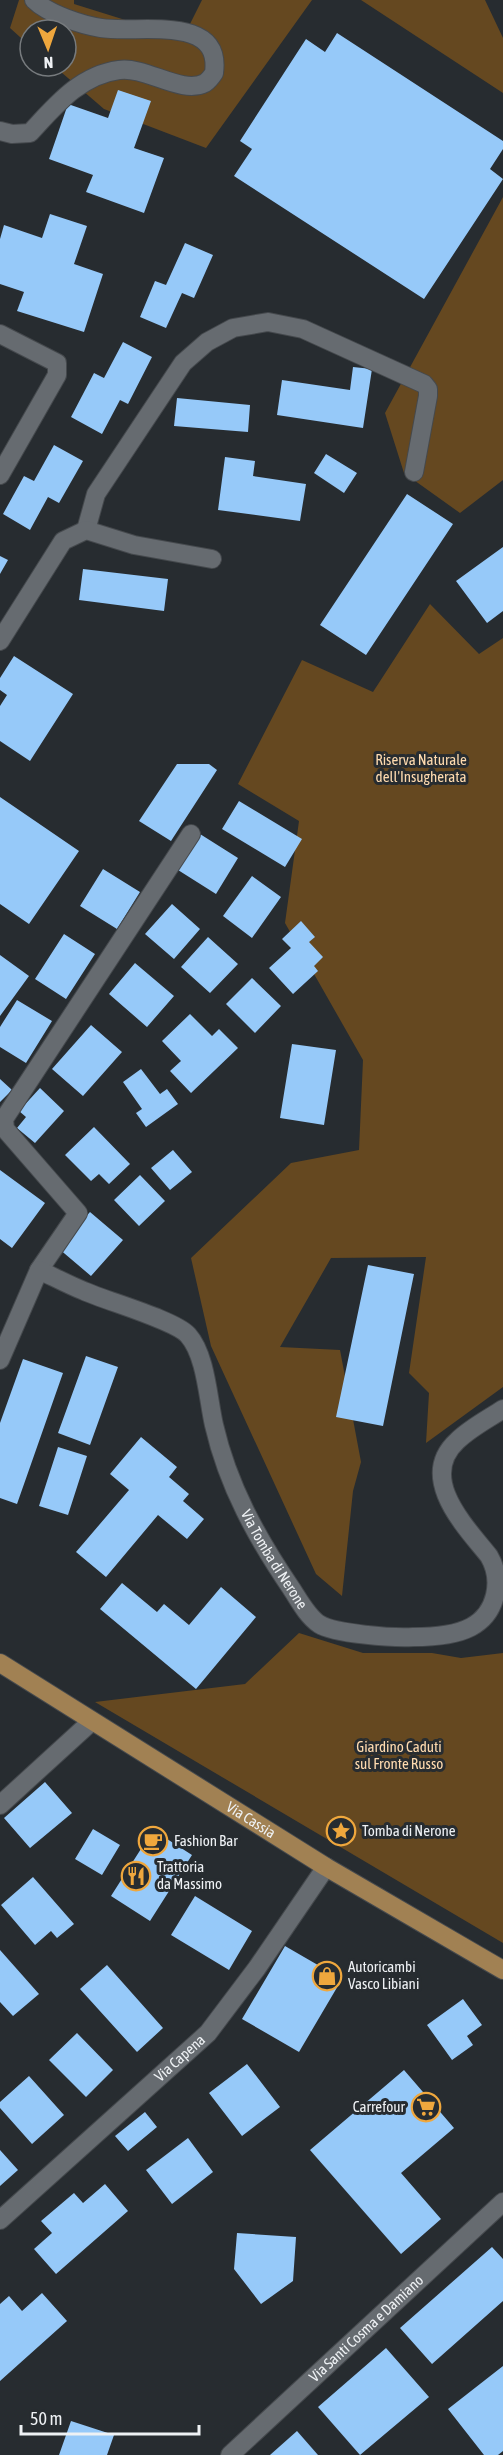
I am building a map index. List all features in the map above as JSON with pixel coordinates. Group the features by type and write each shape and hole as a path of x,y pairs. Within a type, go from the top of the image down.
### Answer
{"main road":[{"name":"Via Cassia","path":"0,1663 326,1867 503,1970"}],"street":[{"path":"0,131 12,134 30,133 65,95 97,75 121,69 152,74 185,86 205,83 214,73 215,53 199,35 177,31 101,28 55,14 34,0"},
{"path":"86,530 96,494 183,363 207,342 233,328 268,322 303,329 424,384 428,389 428,396 414,472"},
{"path":"0,334 57,363 57,375 0,475"},
{"path":"0,641 63,541 86,530 134,545 212,559"},
{"path":"0,1360 39,1270 78,1213 6,1129 4,1119 191,834"},
{"name":"Via Tomba di Nerone","path":"39,1270 85,1292 180,1328 190,1336 200,1353 225,1466 252,1527 309,1614 317,1622 331,1629 424,1637 463,1630 482,1620 495,1598 497,1574 489,1556 450,1506 444,1490 443,1475 447,1455 456,1442 503,1409"},
{"path":"0,1805 92,1722"},
{"name":"Via Capena","path":"0,2220 208,2033 257,1968 326,1867"},
{"name":"Via Santi Cosma e Damiano","path":"230,2455 503,2202"}],"green space":[{"path":"19,0 74,0 74,4 183,38 202,0 312,0 206,148 104,109 68,78 78,78 78,18 18,18 18,35 10,28"},
{"path":"361,0 485,0 503,38 503,93"},
{"path":"503,197 503,480 460,513 404,473 385,413"},
{"name":"Riserva Naturale dell'Insugherata","path":"430,604 479,654 503,638 503,1387 426,1443 429,1393 409,1373 426,1257 331,1258 280,1347 340,1350 361,1462 353,1491 342,1596 316,1574 211,1346 191,1258 291,1163 359,1150 363,1060 285,923 299,821 238,784 302,660 373,692"},
{"name":"Giardino Caduti sul Fronte Russo","path":"299,1633 363,1653 432,1653 461,1658 503,1653 503,1943 95,1702 245,1684"}],"building":[{"path":"337,33 503,141 503,149 490,169 503,179 424,299 234,176 252,149 240,141 306,39 325,52"},
{"path":"118,90 151,101 134,148 164,158 144,213 86,192 93,175 49,159 68,104 108,118"},
{"path":"50,214 87,226 74,264 103,274 84,332 17,311 24,292 0,284 0,239 4,225 42,238"},
{"path":"185,243 213,255 194,298 182,293 166,328 140,317 155,281 166,285"},
{"path":"123,342 152,357 128,404 120,400 102,434 71,417 94,373 104,378"},
{"path":"353,367 372,369 363,428 277,415 282,380 350,390"},
{"path":"177,398 250,405 248,432 174,426"},
{"path":"54,445 83,461 59,503 48,497 30,530 3,514 24,476 34,481"},
{"path":"326,454 357,473 344,493 314,473"},
{"path":"225,457 255,461 253,476 306,484 300,521 218,510"},
{"path":"407,494 453,524 366,655 320,625"},
{"path":"503,547 503,611 487,623 456,581"},
{"path":"0,556 8,560 0,574"},
{"path":"83,569 168,579 164,611 79,600"},
{"path":"14,656 73,694 30,761 0,741 0,706 7,695 0,690 0,678"},
{"path":"177,764 209,764 217,770 171,841 139,821"},
{"path":"0,797 79,851 29,924 0,904"},
{"path":"239,801 302,839 285,867 222,829"},
{"path":"200,834 238,858 216,894 178,870"},
{"path":"103,869 140,892 117,929 80,906"},
{"path":"252,876 281,897 252,938 223,916"},
{"path":"172,904 200,929 174,959 145,934"},
{"path":"301,921 315,937 309,942 323,957 314,966 318,971 293,994 269,968 291,948 282,939"},
{"path":"64,934 95,954 66,999 35,979"},
{"path":"208,937 238,964 210,993 181,967"},
{"path":"0,955 29,976 0,1016"},
{"path":"135,963 174,996 147,1027 109,994"},
{"path":"252,978 281,1006 255,1033 226,1004"},
{"path":"17,1000 52,1021 26,1063 0,1047 0,1027"},
{"path":"190,1014 212,1036 219,1029 238,1048 191,1093 170,1071 181,1061 162,1041"},
{"path":"91,1025 122,1052 83,1096 52,1069"},
{"path":"292,1044 336,1050 324,1125 280,1118"},
{"path":"141,1069 160,1094 167,1089 178,1104 146,1127 136,1113 142,1109 123,1082"},
{"path":"0,1079 12,1090 0,1102"},
{"path":"40,1088 64,1111 35,1143 17,1128 26,1117 19,1111"},
{"path":"94,1127 130,1164 109,1184 99,1174 91,1181 65,1155"},
{"path":"173,1150 192,1172 170,1190 151,1168"},
{"path":"0,1170 45,1203 12,1248 0,1239"},
{"path":"140,1175 165,1201 139,1226 114,1200"},
{"path":"90,1212 123,1240 91,1276 58,1248"},
{"path":"368,1265 414,1274 383,1426 336,1417"},
{"path":"86,1356 118,1367 90,1445 58,1433"},
{"path":"23,1359 63,1373 17,1504 0,1498 0,1423"},
{"path":"141,1437 177,1467 169,1477 189,1494 183,1501 204,1519 187,1539 158,1515 106,1577 76,1552 129,1490 110,1474"},
{"path":"58,1447 87,1456 68,1515 39,1506"},
{"path":"122,1583 157,1612 164,1604 189,1625 221,1587 256,1617 196,1689 100,1609"},
{"path":"45,1782 72,1813 30,1848 4,1818"},
{"path":"93,1829 120,1845 102,1875 75,1859"},
{"path":"153,1830 192,1855 150,1921 111,1896"},
{"path":"33,1877 74,1924 57,1938 51,1931 35,1945 1,1905"},
{"path":"195,1896 252,1931 229,1970 171,1935"},
{"path":"285,1946 342,1979 299,2052 242,2019"},
{"path":"0,1950 39,1994 13,2016 0,2002"},
{"path":"107,1965 163,2028 137,2052 80,1989"},
{"path":"463,1999 482,2025 467,2036 473,2045 452,2060 427,2025"},
{"path":"77,2033 113,2070 86,2097 49,2060"},
{"path":"247,2064 280,2107 242,2136 209,2093"},
{"path":"404,2070 454,2128 401,2173 441,2219 401,2254 310,2150"},
{"path":"29,2076 64,2115 32,2144 0,2108 0,2102"},
{"path":"145,2112 157,2127 128,2151 115,2136"},
{"path":"188,2138 213,2172 172,2204 146,2170"},
{"path":"0,2150 18,2170 0,2186"},
{"path":"105,2184 128,2211 56,2274 34,2249 52,2233 41,2221 74,2193 83,2203"},
{"path":"237,2233 296,2237 293,2281 261,2304 234,2269"},
{"path":"492,2247 503,2259 503,2301 432,2364 400,2328"},
{"path":"42,2293 67,2321 0,2381 0,2304 9,2296 22,2311"},
{"path":"386,2348 429,2397 360,2455 318,2407"},
{"path":"503,2366 503,2451 498,2455 484,2455 448,2409"},
{"path":"71,2421 114,2435 107,2455 59,2455"},
{"path":"297,2431 318,2455 270,2455"}],"place":[{"name":"Tomba di Nerone","path":"341,1831"},
{"name":"Fashion Bar","path":"153,1841"},
{"name":"Trattoria da Massimo","path":"136,1876"},
{"name":"Autoricambi Vasco Libiani","path":"327,1976"},
{"name":"Carrefour","path":"426,2107"}]}
